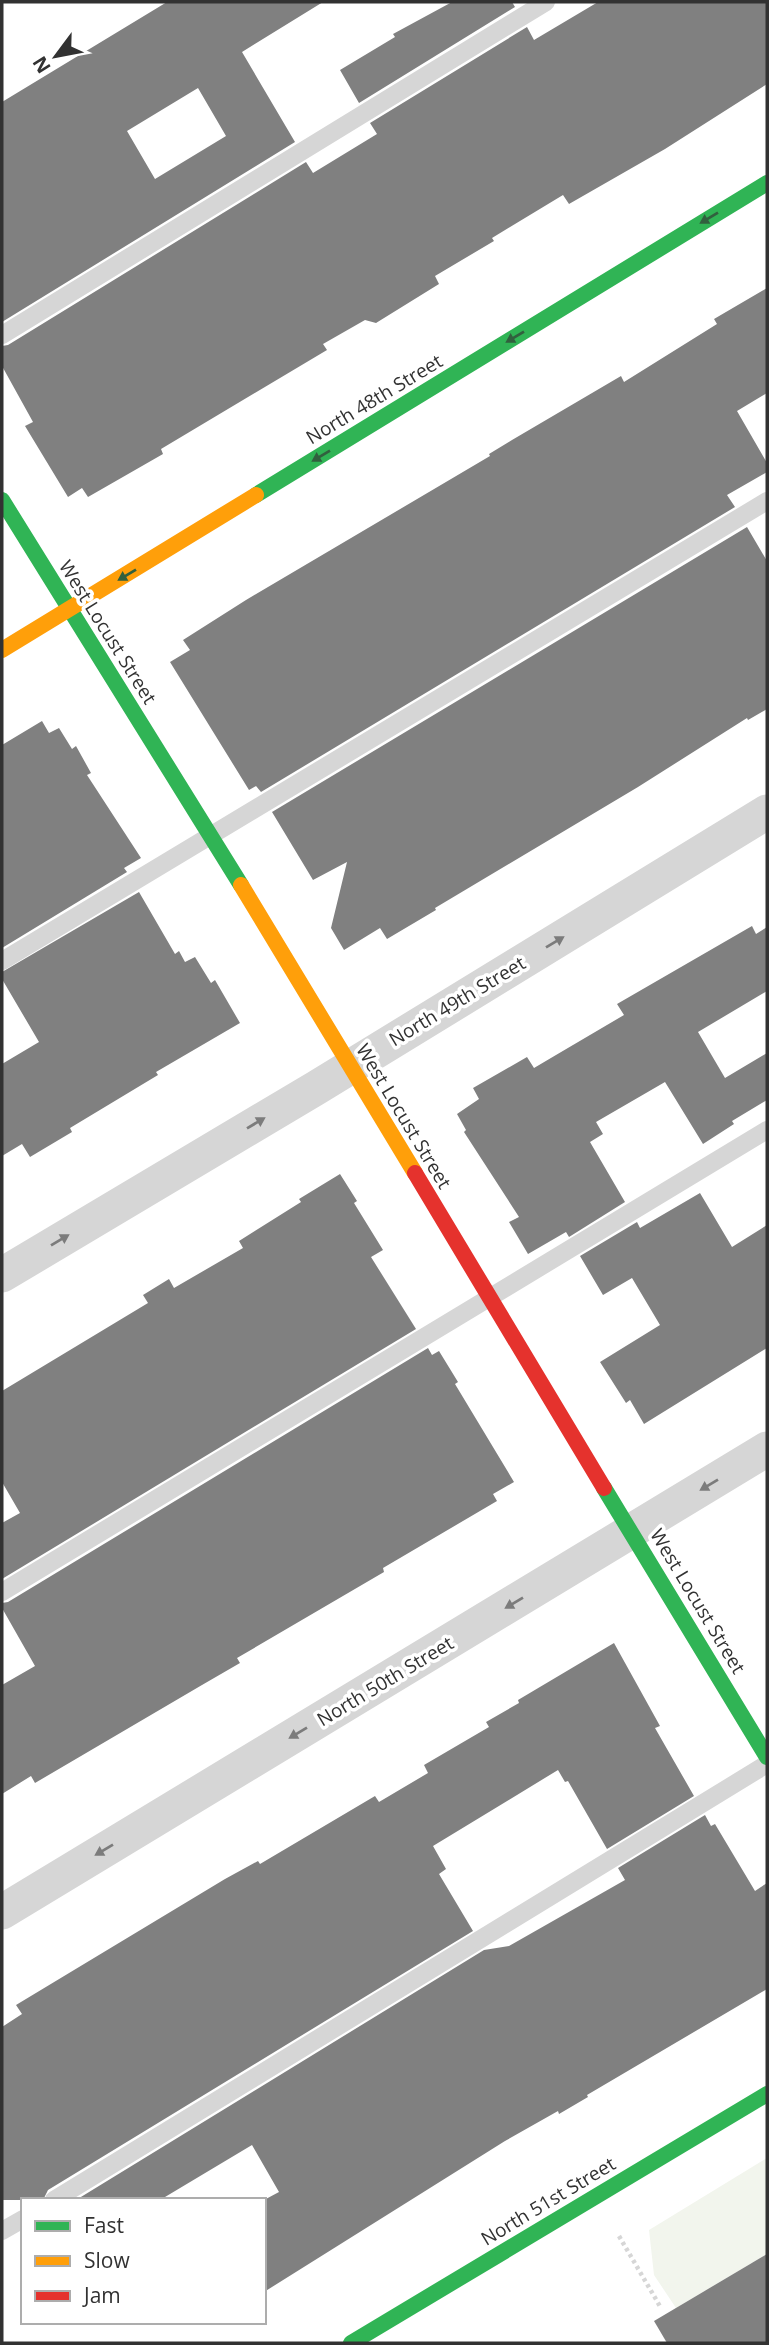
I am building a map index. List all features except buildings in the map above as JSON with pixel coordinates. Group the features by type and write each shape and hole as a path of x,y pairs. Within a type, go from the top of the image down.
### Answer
{"street":[{"name":"North 48th Street","path":"2,650 767,183"},
{"name":"West Locust Street","path":"2,500 210,834 767,1757"},
{"name":"North 49th Street","path":"2,1275 767,812"},
{"name":"North 50th Street","path":"2,1912 767,1449"},
{"name":"North 51st Street","path":"351,2343 767,2094"}],"lane":[{"path":"2,335 546,2"},
{"path":"2,961 767,501"},
{"path":"2,1592 767,1130"},
{"path":"57,2198 767,1764"},
{"path":"2,2231 21,2220"}],"path":[{"path":"619,2236 661,2308"}],"shaded area":[{"path":"767,2158 767,2254 676,2308 654,2275 649,2230"}],"traffic: fast":[{"path":"256,495 767,183"},
{"path":"2,500 241,885"},
{"path":"604,1488 767,1757"},
{"path":"351,2343 767,2094"}],"traffic: slow":[{"path":"2,650 256,495"},
{"path":"241,885 415,1173"}],"traffic: jam":[{"path":"415,1173 604,1488"}]}
